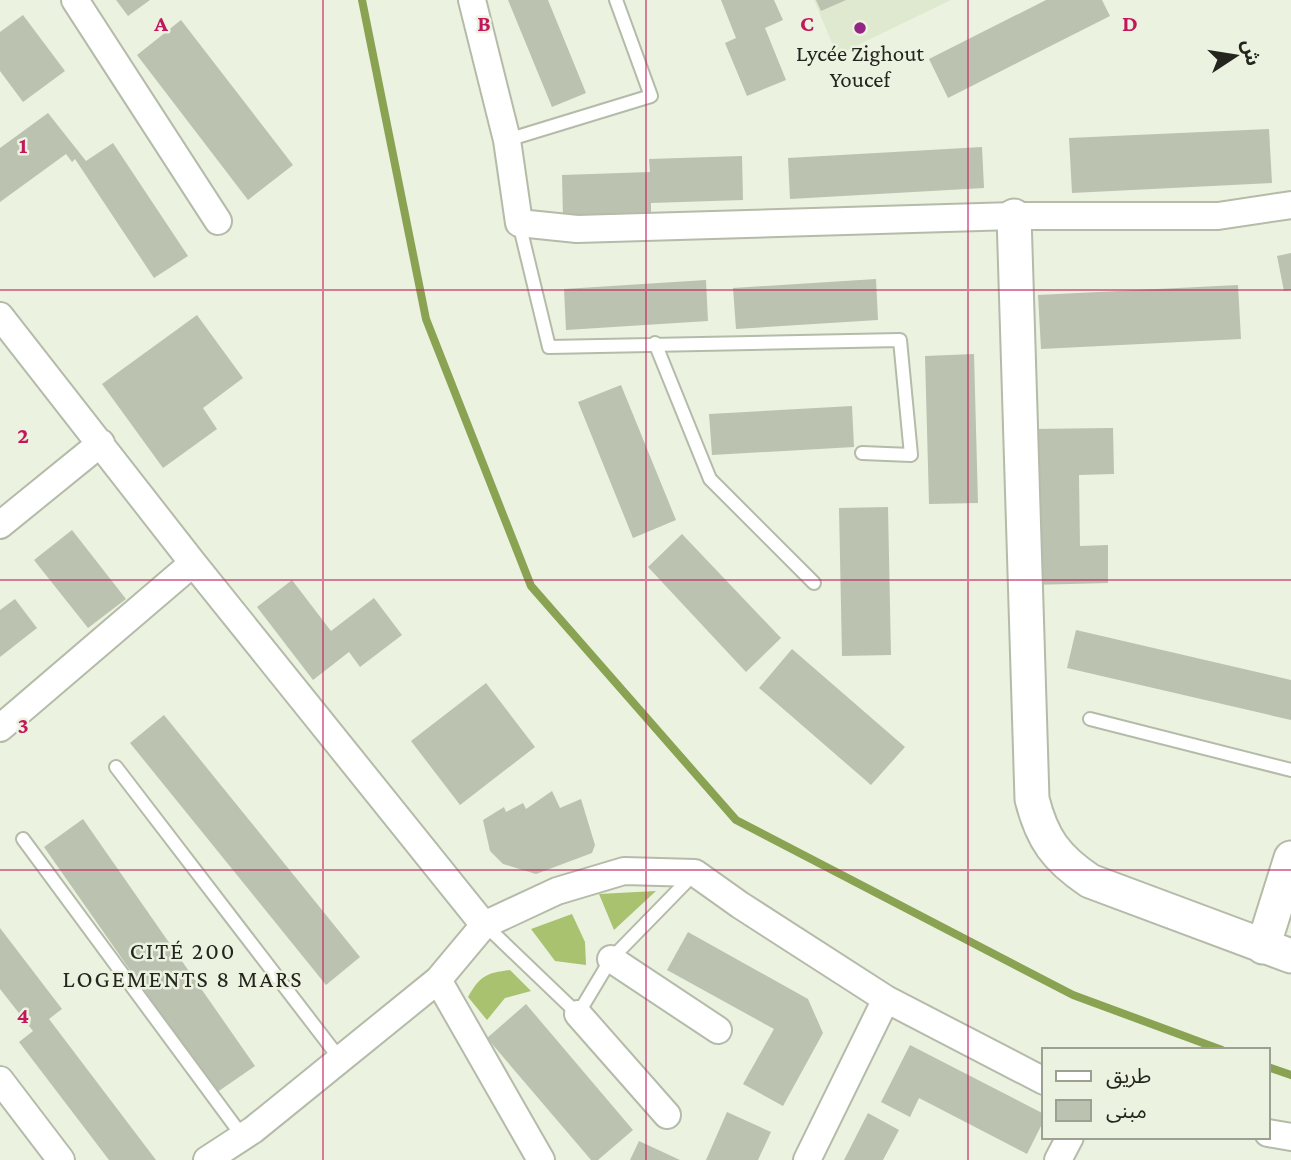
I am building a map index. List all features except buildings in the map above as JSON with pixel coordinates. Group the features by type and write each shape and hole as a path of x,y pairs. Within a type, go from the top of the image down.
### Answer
{"street":[{"path":"75,0 218,221"},
{"path":"472,0 507,140 519,223 577,229 1014,216 1218,216 1291,205"},
{"path":"1014,216 1031,800 1038,825 1051,847 1068,866 1090,881 1277,952 1291,858"},
{"path":"0,316 193,563 484,925"},
{"path":"0,525 101,443"},
{"path":"0,728 193,563"},
{"path":"207,1160 243,1137 438,980 484,925 557,891 624,871 695,873 886,999 1042,1080"},
{"path":"611,959 718,1030"},
{"path":"438,980 541,1160"},
{"path":"807,1160 886,999"},
{"path":"578,1014 667,1115"},
{"path":"0,1080 61,1160"},
{"path":"1270,1133 1291,1137"},
{"path":"1058,1160 1069,1139"}],"lane":[{"path":"507,140 651,96 616,0"},
{"path":"519,223 549,346 900,340 911,455 862,453"},
{"path":"655,343 710,479 814,583"},
{"path":"1090,719 1291,770"},
{"path":"116,767 340,1059"},
{"path":"23,839 243,1137"},
{"path":"484,925 578,1014 611,959 695,873"}],"shaded area":[{"name":"Lycée Zighout Youcef","path":"814,0 951,0 837,55"}],"green space":[{"path":"656,891 614,930 599,894"},
{"path":"572,914 585,942 586,965 555,961 531,929"},
{"path":"510,970 531,991 505,998 487,1020 468,997 484,977"}],"waterway":[{"path":"362,0 426,319 531,586 736,820 1073,995 1217,1048"},
{"path":"1270,1068 1291,1075"}],"place":[{"name":"Lycée Zighout Youcef","path":"860,28"}],"district":[{"name":"CITÉ 200 LOGEMENTS 8 MARS","path":"183,964"}]}
